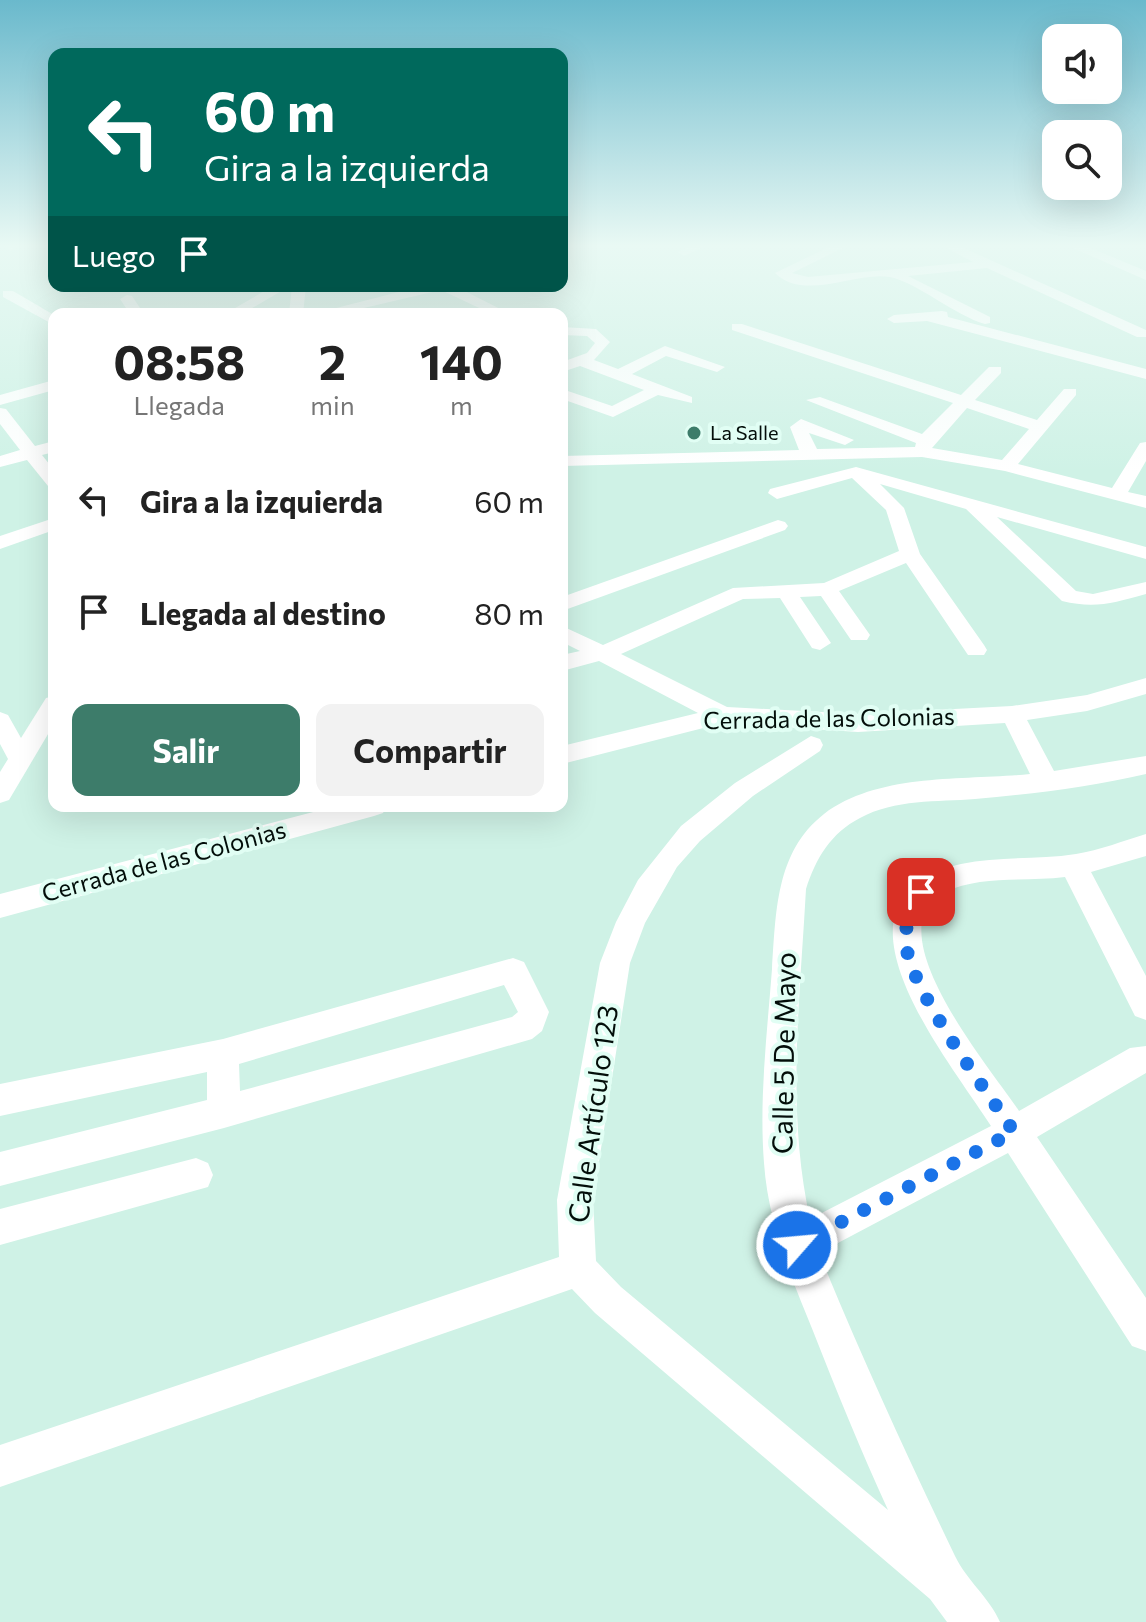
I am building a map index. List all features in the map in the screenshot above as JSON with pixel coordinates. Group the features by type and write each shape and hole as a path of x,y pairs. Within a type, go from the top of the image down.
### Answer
{"street":[{"path":"944,321 1146,374"},
{"path":"985,321 1036,346"},
{"path":"1112,321 1145,336"},
{"path":"737,327 1041,427"},
{"path":"568,331 591,332 601,338 598,350 582,361 568,365"},
{"path":"619,375 665,351 717,367"},
{"path":"582,361 686,400"},
{"path":"568,369 640,399"},
{"path":"568,461 818,453 924,446 995,370"},
{"path":"0,400 48,387"},
{"path":"568,396 613,412 656,390"},
{"path":"1006,466 1070,392"},
{"path":"814,400 924,446 1146,502"},
{"path":"0,413 48,474"},
{"path":"845,440 801,424 798,427 818,453 856,472 1146,553"},
{"path":"1117,494 1146,447"},
{"path":"0,462 48,448"},
{"path":"568,475 611,460"},
{"path":"777,493 856,472"},
{"path":"856,472 895,508 910,554 976,650"},
{"path":"972,504 1069,596 1093,601 1146,588"},
{"path":"0,543 48,526"},
{"path":"568,602 778,526"},
{"path":"568,662 603,653 740,593 827,589 910,554"},
{"path":"827,589 859,635"},
{"path":"786,591 820,643"},
{"path":"568,636 723,715"},
{"name":"Cerrada de las Colonias","path":"568,754 723,715 858,723 1012,714 1087,703 1146,686"},
{"path":"0,793 11,751 48,711"},
{"path":"1012,714 1047,782"},
{"path":"0,721 11,751"},
{"name":"Calle Artículo 123","path":"578,1269 575,1200 615,963 627,926 643,894 700,821 730,797 811,745"},
{"name":"Calle 5 De Mayo","path":"977,1622 948,1589 870,1425 797,1245 781,1166 778,1104 792,889 800,860 815,837 853,809 892,796 1047,782 1146,765"},
{"name":"Cerrada de las Colonias","path":"0,906 352,812"},
{"path":"1146,845 1073,865 963,874 939,882 921,892 911,904 906,948 929,1003 1146,1332"},
{"path":"1073,865 1146,1006"},
{"path":"0,1100 223,1054 504,972 513,971 519,978 534,1012 531,1021 521,1029 224,1112 0,1169"},
{"path":"223,1054 224,1112"},
{"path":"797,1245 1014,1132 1141,1059"},
{"path":"0,1227 196,1175"},
{"path":"0,1466 578,1269 608,1300 948,1589"}],"place":[{"name":"La Salle","path":"694,433"}],"route":[{"path":"797,1245 1014,1132 929,1003 906,948 911,904 921,892"}]}
